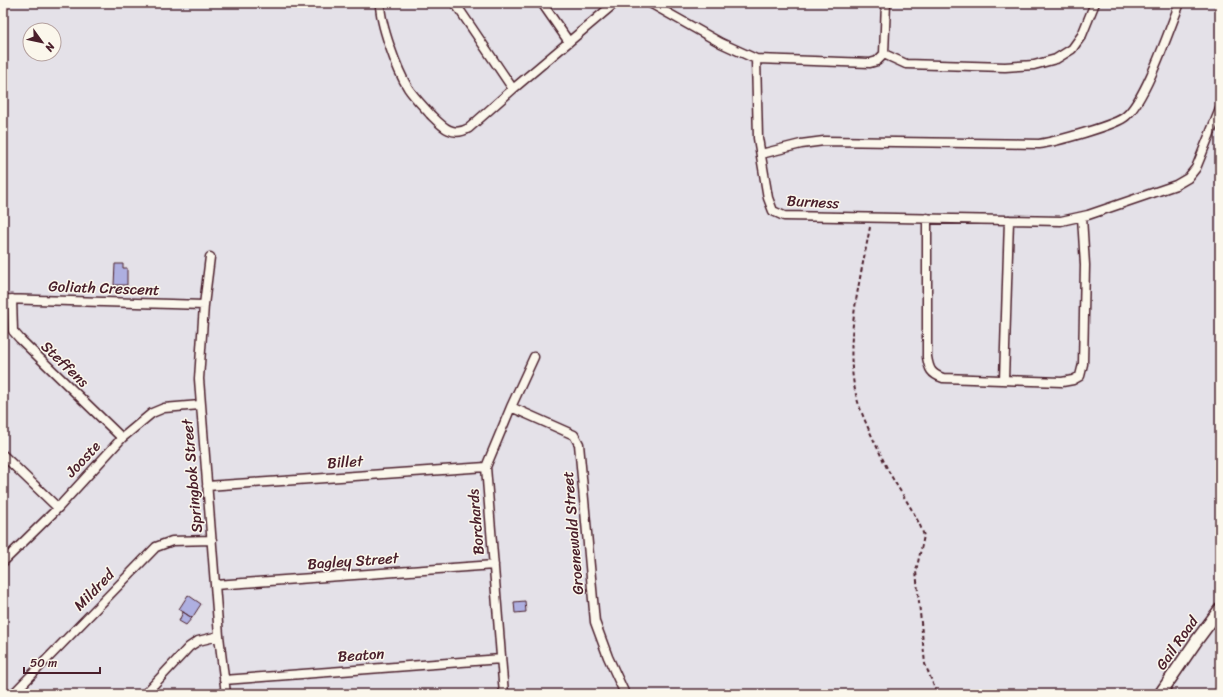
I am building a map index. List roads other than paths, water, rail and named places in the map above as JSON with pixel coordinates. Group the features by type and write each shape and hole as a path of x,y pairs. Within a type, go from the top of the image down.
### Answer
{"street":[{"path":"380,3 392,52 408,88 445,129 456,132 463,132 469,128 615,3"},
{"path":"455,3 513,89"},
{"path":"542,3 568,42"},
{"path":"650,3 721,43 756,59 870,63 882,57 906,64 1005,67 1034,65 1056,59 1072,49 1082,35 1095,3"},
{"path":"882,57 886,3"},
{"path":"761,154 801,144 824,141 1039,144 1052,142 1125,117 1140,97 1180,3"},
{"name":"Burness","path":"756,59 756,119 769,204 777,214 789,216 1062,221 1082,217 1176,185 1188,178 1196,168 1220,109"},
{"path":"927,218 927,357 929,370 935,375 943,378 1062,382 1073,380 1080,376 1083,364 1085,265 1082,217"},
{"path":"1004,380 1009,220"},
{"name":"Springbok Street","path":"210,256 199,367 200,405 219,636 226,694"},
{"name":"Goliath Crescent","path":"3,299 204,305"},
{"name":"Steffens","path":"12,299 13,331 122,438"},
{"name":"Borchards","path":"504,694 486,467 511,407 534,358"},
{"name":"Jooste","path":"3,562 58,508 122,438 152,413 164,408 200,405"},
{"name":"Groenewald Street","path":"511,407 574,436 579,444 596,622 608,657 625,694"},
{"path":"3,455 58,508"},
{"name":"Billet","path":"207,486 486,467"},
{"name":"Mildred","path":"13,694 156,547 172,541 212,540"},
{"name":"Bagley Street","path":"215,585 494,565"},
{"name":"Gail Road","path":"1160,694 1196,640 1220,609"},
{"path":"145,694 189,647 198,641 219,636"},
{"name":"Beaton","path":"224,680 501,658"}]}
